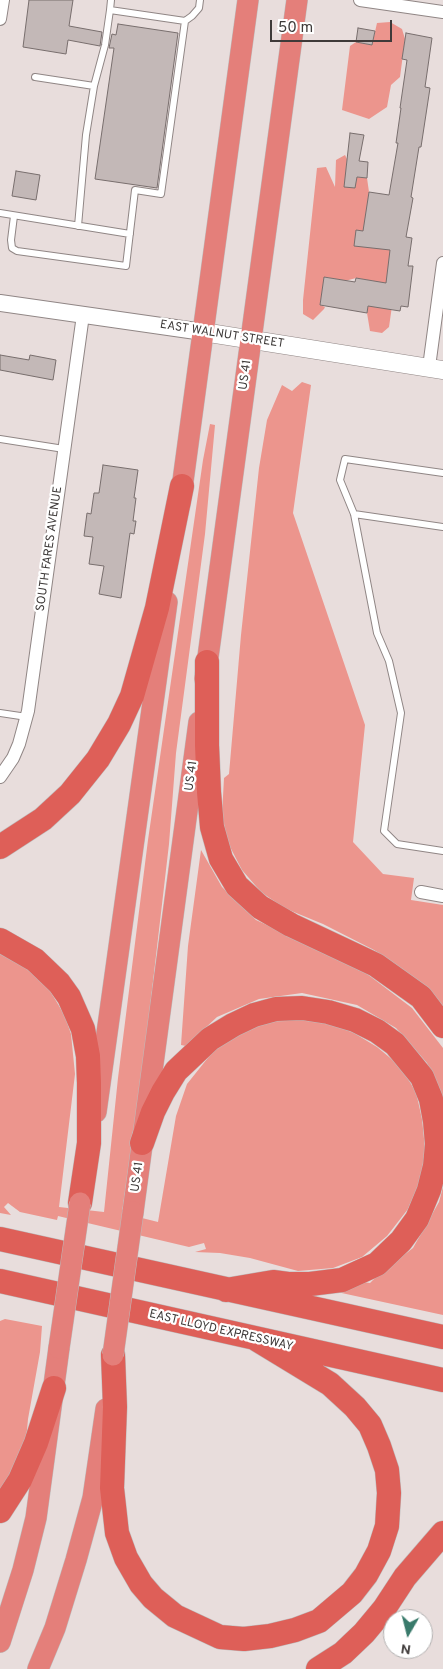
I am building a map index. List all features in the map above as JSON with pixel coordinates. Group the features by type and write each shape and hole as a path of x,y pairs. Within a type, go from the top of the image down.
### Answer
{"highway":[{"path":"80,1203 100,1089 248,0"},
{"name":"US 41","path":"38,1669 55,1628 93,1498 297,0"},
{"path":"0,847 43,819 70,794 98,759 119,724 132,696 154,617 182,486"},
{"path":"207,662 207,745 212,827 221,859 237,886 260,907 291,925 376,965 421,997 443,1026"},
{"path":"0,940 34,960 59,983 69,997 83,1029 88,1056 89,1083 89,1143 36,1518 23,1570 0,1642"},
{"path":"142,1143 153,1112 176,1071 210,1039 254,1015 276,1009 310,1009 355,1020 377,1031 395,1044 422,1077 431,1099 437,1144 429,1190 417,1218 401,1241 377,1264 342,1280 310,1284 273,1282 226,1290"},
{"path":"0,1239 443,1337"},
{"name":"EAST LLOYD EXPRESSWAY","path":"0,1281 443,1380"},
{"path":"113,1355 112,1488 117,1533 126,1558 141,1584 153,1598 182,1620 220,1637 244,1639 296,1630 319,1621 352,1593 366,1575 379,1551 387,1526 389,1493 387,1470 379,1446 370,1425 355,1407 330,1384 256,1339"},
{"path":"0,1511 23,1473 36,1443 54,1388"},
{"path":"318,1669 343,1653 364,1633 384,1609 405,1577 443,1533"}],"main road":[{"name":"EAST WALNUT STREET","path":"203,332 436,369"}],"street":[{"path":"0,19 3,0"},
{"path":"360,0 443,12"},
{"path":"436,369 443,263"},
{"name":"EAST WALNUT STREET","path":"0,303 203,332"},
{"name":"SOUTH FARES AVENUE","path":"0,777 16,751 27,717 83,315"},
{"path":"421,892 443,896"}],"lane":[{"path":"78,226 83,164 94,86 105,45 111,0"},
{"path":"110,10 185,21 199,8 200,0"},
{"path":"14,216 12,248 25,253 126,266 135,190 162,194 185,21"},
{"path":"35,77 94,86"},
{"path":"0,213 130,234"},
{"path":"0,439 64,449"},
{"path":"443,472 345,458 340,480 354,514 377,633 389,661 401,712 384,831 397,844 443,851"},
{"path":"354,514 443,527"},
{"path":"0,713 27,717"}],"shaded area":[{"path":"390,22 402,29 405,39 400,77 391,85 387,107 369,119 342,110 350,46 356,42 372,45 377,23"},
{"path":"345,155 347,159 346,176 367,178 369,192 367,210 390,248 392,306 389,327 382,333 370,331 367,313 373,281 356,278 345,281 325,277 320,305 325,307 324,309 313,320 303,314 317,168 326,167 335,187 336,160"},
{"path":"302,382 311,385 293,513 365,725 353,842 383,874 414,878 411,900 443,905 443,1007 429,988 374,950 323,924 284,908 261,892 242,870 228,843 222,815 224,778 229,774 241,635 259,468 267,420 282,385 292,391"},
{"path":"210,424 215,425 205,534 176,753 169,844 144,1059 122,1213 158,1222 176,1116 187,1084 215,1049 247,1029 273,1021 306,1019 330,1023 354,1033 377,1047 400,1066 416,1092 422,1119 425,1148 421,1179 408,1209 387,1236 362,1257 333,1268 298,1271 250,1258 220,1253 195,1252 206,1249 204,1243 189,1247 58,1216 57,1220 20,1212 8,1203 4,1207 11,1215 0,1213 0,953 22,965 49,989 65,1016 71,1034 75,1074 59,1207 104,1212 118,1078 148,840 203,460"},
{"path":"201,850 222,887 256,920 354,964 412,1008 443,1048 443,1101 427,1063 396,1028 357,1005 302,993 259,999 217,1017 186,1046 181,1045 188,946"},
{"path":"443,1187 443,1315 337,1292 363,1282 370,1283 413,1248 439,1202"},
{"path":"5,1319 42,1326 40,1352 26,1441 0,1504 0,1321"}],"building":[{"path":"29,0 73,0 69,26 102,32 100,46 68,40 66,54 23,47"},
{"path":"118,24 178,33 157,188 95,179 114,48 109,48 112,34 116,35"},
{"path":"358,28 375,31 372,45 356,42"},
{"path":"406,33 432,38 425,87 430,88 406,237 412,238 408,266 413,266 408,307 401,306 400,311 368,306 367,313 320,305 324,277 355,282 356,278 386,283 390,250 354,246 356,230 363,231 369,192 389,195 398,143 396,143 407,60 402,59"},
{"path":"350,133 364,135 359,161 368,162 367,178 357,177 355,188 344,187"},
{"path":"16,171 40,175 36,200 12,196"},
{"path":"0,355 29,360 30,355 56,360 53,380 0,370"},
{"path":"103,465 138,470 133,521 136,521 134,534 130,533 121,598 99,594 104,566 89,564 93,537 84,536 87,513 91,514 94,493 99,493"}]}
